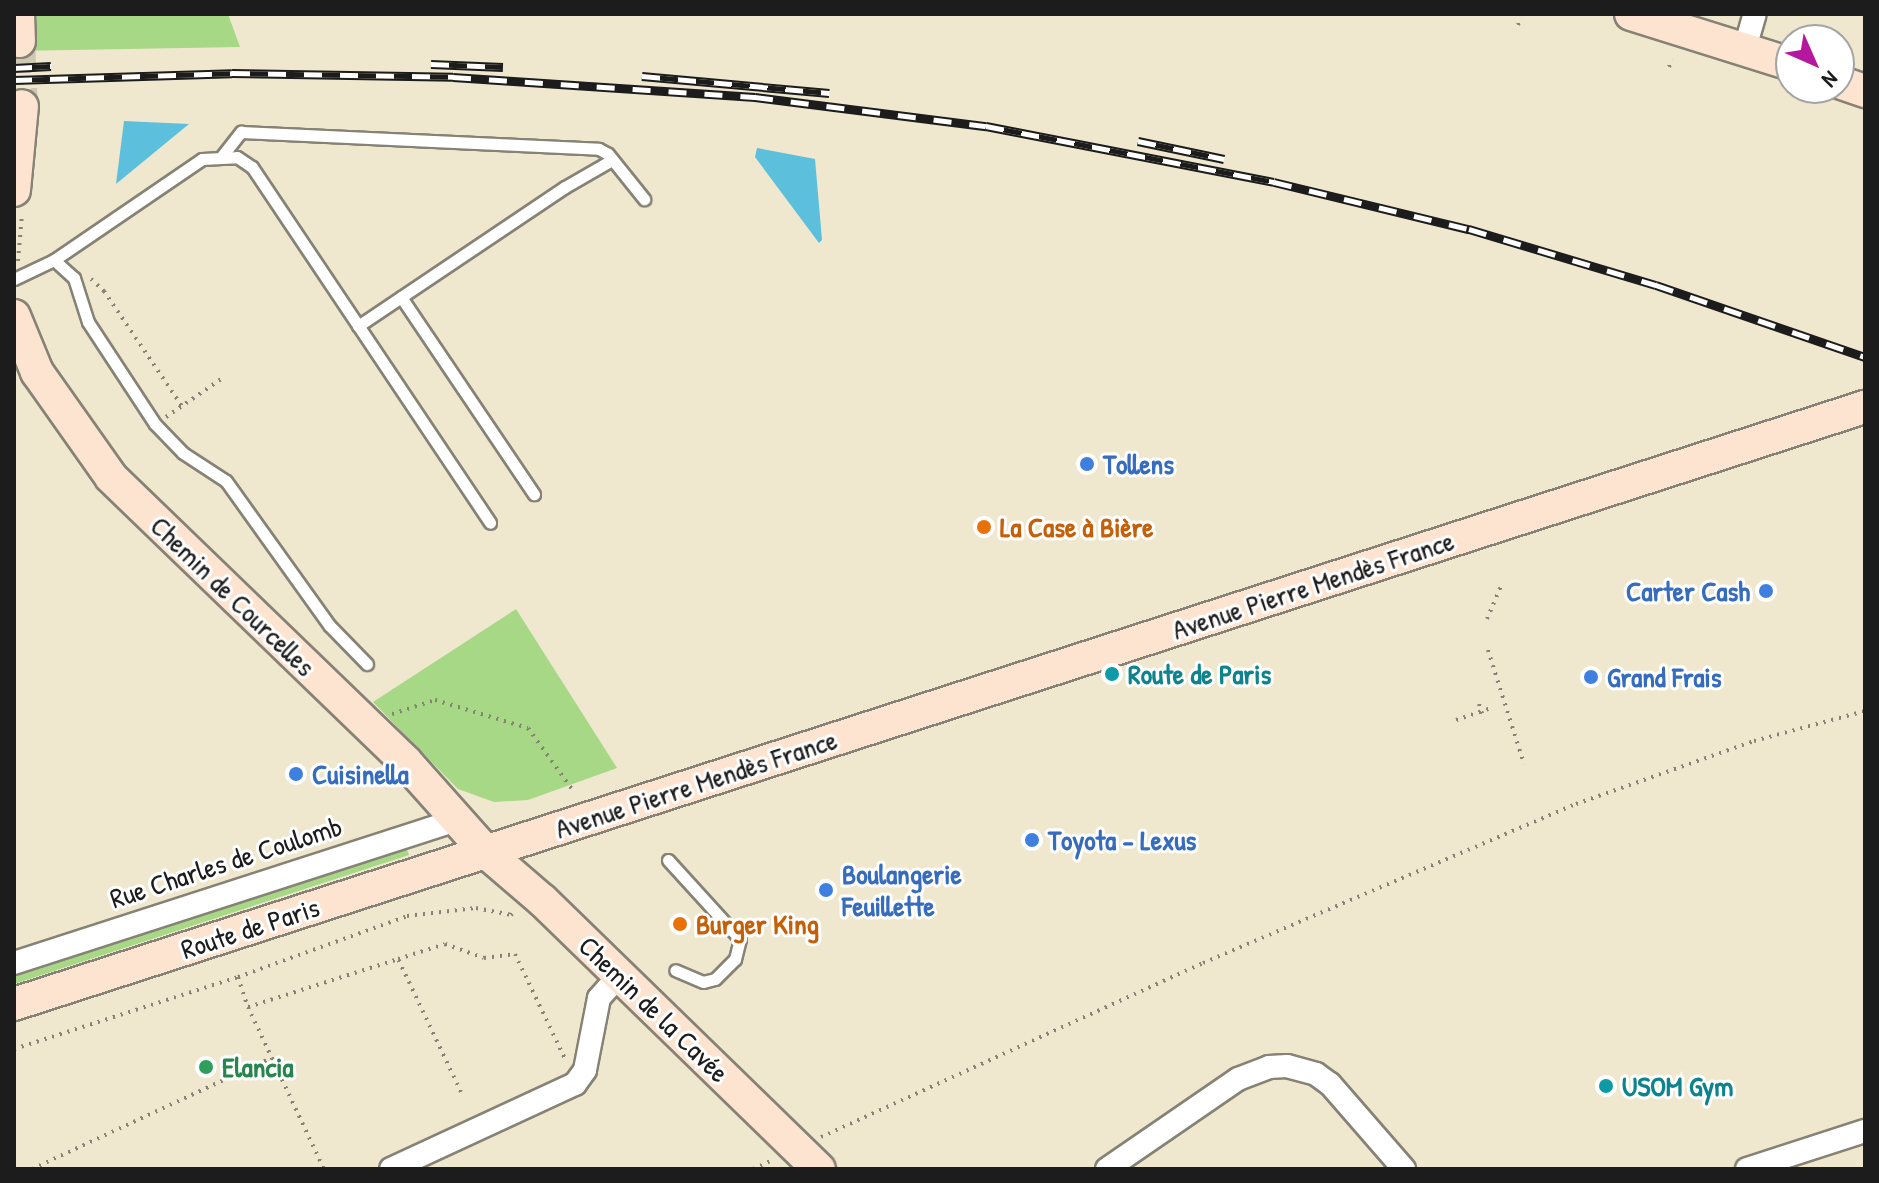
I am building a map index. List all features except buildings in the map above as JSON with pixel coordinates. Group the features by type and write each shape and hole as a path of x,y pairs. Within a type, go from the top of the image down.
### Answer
{"main road":[{"path":"1631,14 1775,58"},
{"path":"14,190 22,106"},
{"name":"Chemin de Courcelles","path":"14,316 20,352 111,477 163,531 405,761 486,852"},
{"name":"Avenue Pierre Mendès France","path":"486,852 1865,407"},
{"name":"Chemin de la Cavée","path":"486,852 816,1155"},
{"name":"Route de Paris","path":"14,1004 486,852"}],"street":[{"path":"1745,48 1755,14"},
{"name":"Rue Charles de Coulomb","path":"14,963 457,820"},
{"path":"391,1169 575,1084 585,1070 599,998 619,976"},
{"path":"1107,1169 1238,1079 1269,1067 1287,1066 1316,1074 1330,1084 1404,1169"},
{"path":"1747,1169 1865,1131"}],"lane":[{"path":"222,156 241,132 580,147 599,149 644,199"},
{"path":"14,279 54,260 202,159 237,157 252,167 490,523"},
{"path":"358,326 565,187 612,160"},
{"path":"54,260 74,278 82,292 88,322 155,424 183,453 226,481 330,626 367,664"},
{"path":"401,297 534,494"},
{"path":"668,860 740,939 735,959 715,979 703,982 675,970"}],"path":[{"path":"1518,25 1521,18"},
{"path":"1669,67 1672,60"},
{"path":"83,272 104,291 182,406"},
{"path":"155,424 224,377"},
{"path":"1487,619 1501,586"},
{"path":"1488,650 1524,764"},
{"path":"1479,704 1484,719"},
{"path":"1456,720 1490,708"},
{"path":"816,1155 1203,963 1576,804 1754,741 1865,711"},
{"path":"14,1049 238,977 407,916 476,908 511,915 533,893"},
{"path":"248,1007 445,944 484,958 515,954 563,1058 571,1065"},
{"path":"398,959 461,1092"},
{"path":"238,977 248,1007 324,1169"},
{"path":"32,1169 271,1058"},
{"path":"753,1169 782,1155"}],"green space":[{"path":"14,14 228,14 240,47 14,51"},
{"path":"516,609 617,768 528,800 494,802 458,789 373,702"},
{"path":"406,847 409,855 14,984 14,977"}],"water":[{"path":"124,121 189,124 116,184"},
{"path":"757,148 815,159 822,240 819,243 755,157"}],"tunnel":[{"path":"19,41 22,106"}],"railway":[{"path":"431,64 503,67"},
{"path":"14,68 51,66"},
{"path":"14,80 232,73 453,77 755,97 986,126 1274,182 1469,229 1656,285 1865,357"},
{"path":"642,76 829,93"},
{"path":"1138,141 1224,159"}],"place":[{"name":"Tollens","path":"1087,464"},
{"name":"La Case à Bière","path":"984,527"},
{"name":"Carter Cash","path":"1766,591"},
{"name":"Route de Paris","path":"1112,674"},
{"name":"Grand Frais","path":"1591,677"},
{"name":"Cuisinella","path":"296,774"},
{"name":"Toyota - Lexus","path":"1032,840"},
{"name":"Boulangerie Feuillette","path":"826,890"},
{"name":"Burger King","path":"680,924"},
{"name":"Elancia","path":"206,1067"},
{"name":"USOM Gym","path":"1606,1086"}]}
